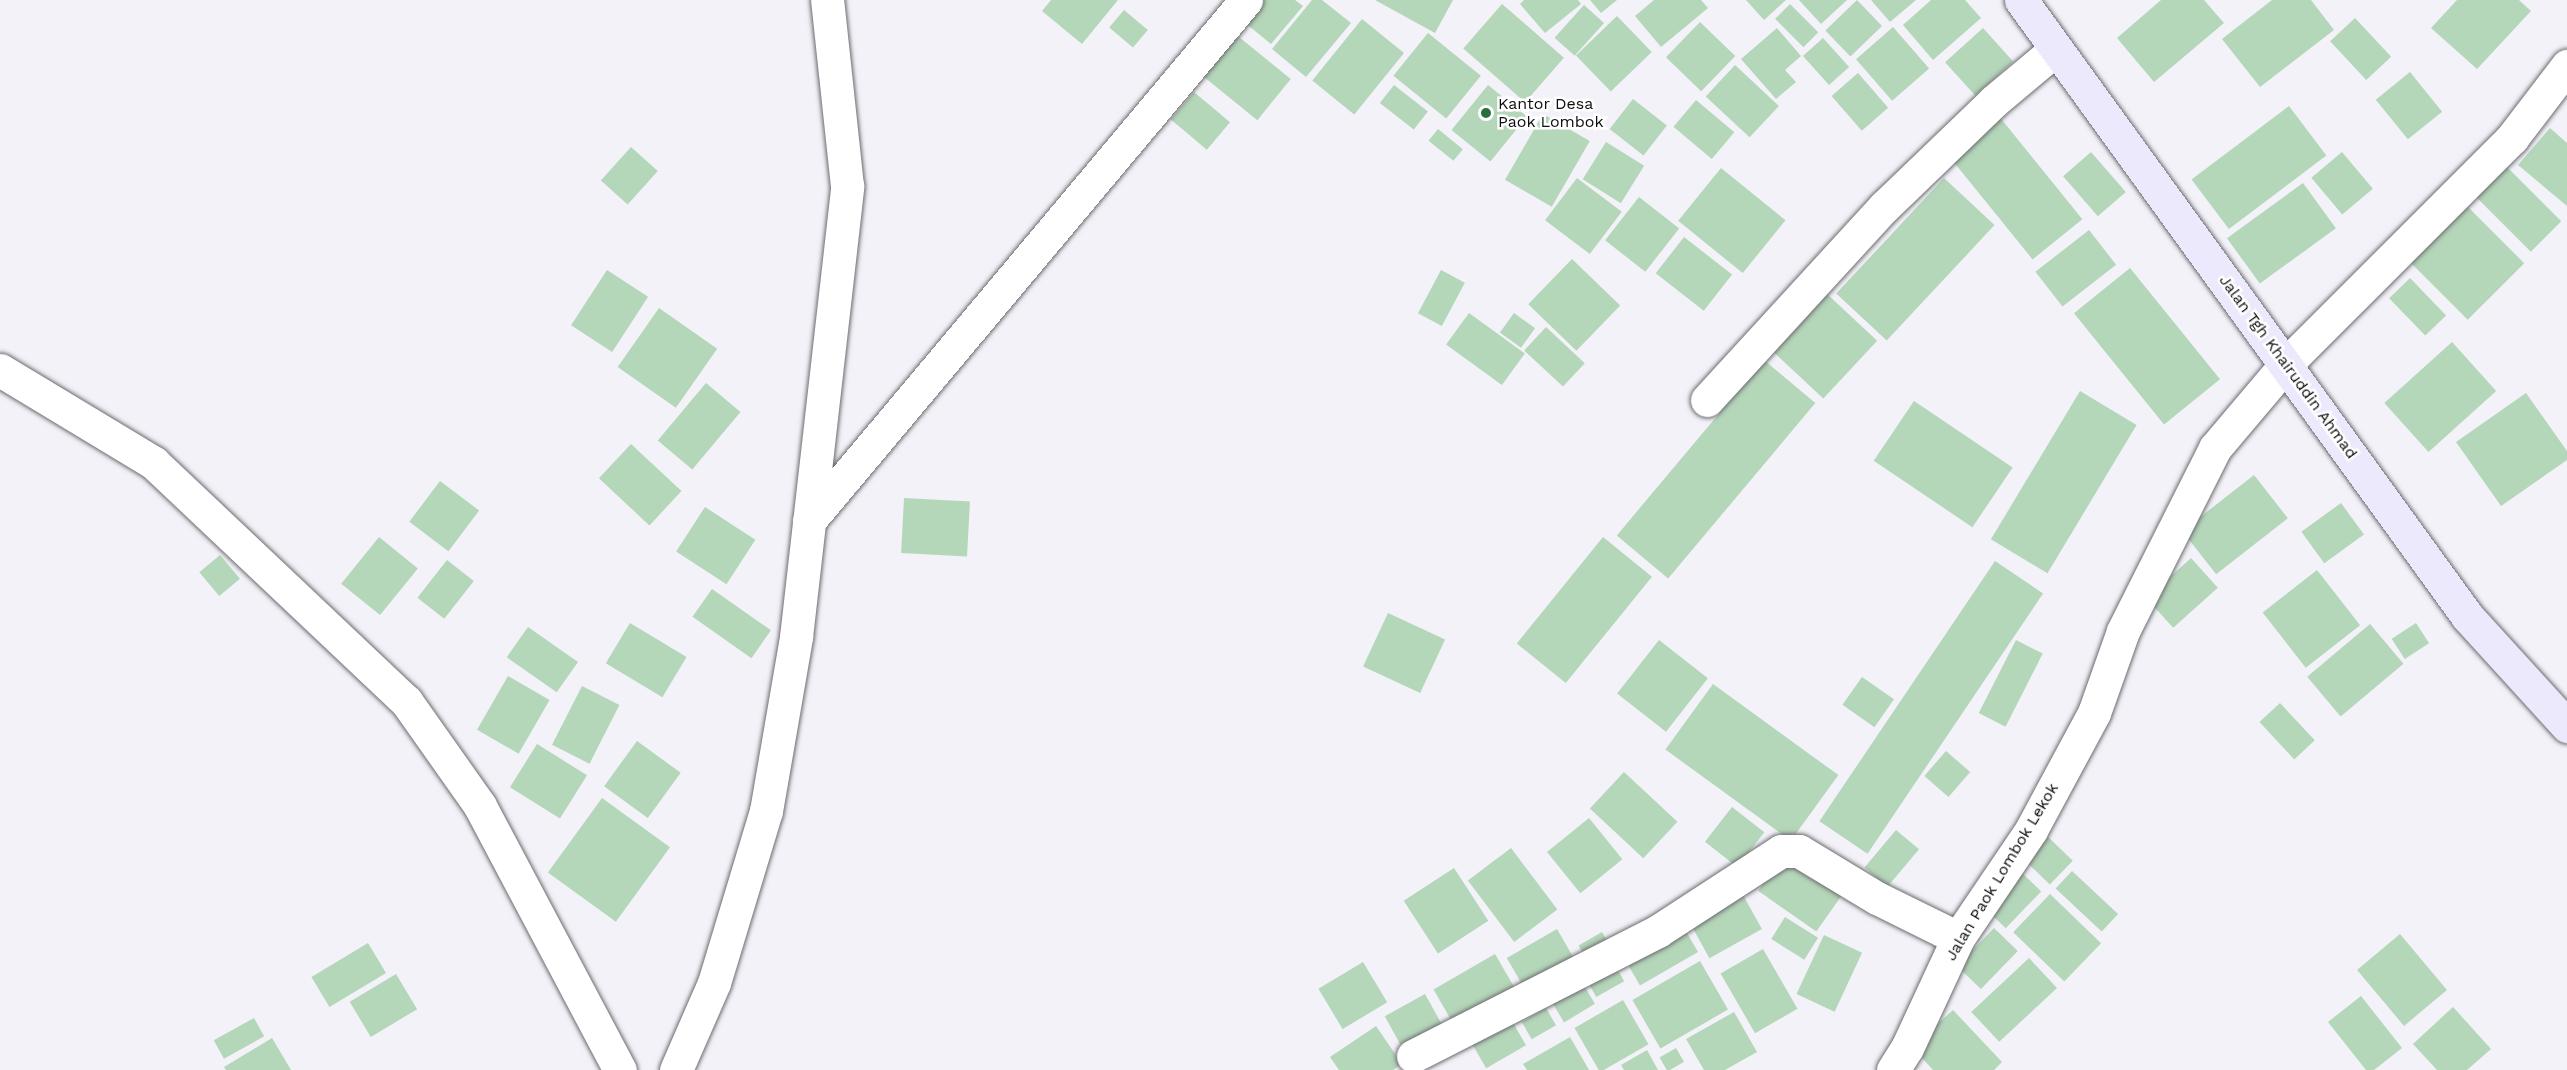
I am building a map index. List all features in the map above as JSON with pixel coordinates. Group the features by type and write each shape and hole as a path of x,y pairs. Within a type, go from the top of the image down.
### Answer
{"street":[{"path":"676,1070 714,983 766,811 796,637 847,186 827,0"},
{"path":"809,521 1246,0"},
{"name":"Jalan Tgh Khairuddin Ahmad","path":"2021,0 2467,616 2567,726"},
{"path":"1707,400 1884,207 1994,100 2055,50"},
{"name":"Jalan Paok Lombok Lekok","path":"1893,1070 1907,1048 1958,938 2031,830 2088,723 2123,631 2215,448 2286,364 2512,138 2567,66"},
{"path":"0,370 154,463 406,702 480,806 620,1070"},
{"path":"1413,1056 1658,931 1781,851 1799,851 1877,898 1958,938"}],"building":[{"path":"1051,0 1118,0 1082,44 1042,11"},
{"path":"1263,0 1295,0 1303,6 1271,44 1244,22"},
{"path":"1312,0 1322,0 1351,23 1306,77 1272,49"},
{"path":"1375,0 1453,0 1435,33"},
{"path":"1524,0 1578,0 1581,4 1545,33 1520,4"},
{"path":"1590,0 1617,0 1601,13"},
{"path":"1654,0 1701,0 1708,8 1661,47 1635,16"},
{"path":"1746,0 1786,0 1764,20"},
{"path":"1799,0 1847,0 1821,24"},
{"path":"1857,0 1882,26 1850,56 1825,31"},
{"path":"1871,0 1916,0 1890,22"},
{"path":"1931,0 1965,0 1981,18 1933,60 1903,25"},
{"path":"2161,0 2204,0 2224,23 2154,82 2117,38"},
{"path":"2272,0 2311,0 2334,30 2260,87 2222,39"},
{"path":"2457,0 2519,0 2531,11 2477,69 2431,28"},
{"path":"1502,4 1564,58 1525,102 1463,49"},
{"path":"1790,4 1818,32 1803,47 1775,19"},
{"path":"1584,5 1604,23 1575,56 1555,38"},
{"path":"1124,10 1148,30 1133,48 1109,28"},
{"path":"1617,16 1652,52 1611,92 1576,56"},
{"path":"2355,18 2391,57 2366,80 2330,41"},
{"path":"1362,19 1404,53 1354,114 1312,80"},
{"path":"1700,22 1735,56 1701,91 1666,57"},
{"path":"1893,27 1929,69 1892,101 1856,59"},
{"path":"1777,28 1801,56 1785,70 1796,82 1776,99 1741,59"},
{"path":"1983,28 2013,61 1975,96 1945,62"},
{"path":"1234,33 1291,79 1257,120 1201,74"},
{"path":"1428,33 1481,76 1446,119 1393,76"},
{"path":"1823,38 1849,67 1829,85 1803,56"},
{"path":"1735,65 1779,106 1750,137 1706,96"},
{"path":"2410,72 2442,112 2408,139 2376,100"},
{"path":"1858,73 1888,108 1862,131 1832,96"},
{"path":"1394,85 1428,111 1414,130 1380,103"},
{"path":"1488,85 1527,116 1490,162 1451,130"},
{"path":"1194,92 1230,122 1207,150 1171,120"},
{"path":"1633,99 1667,125 1643,155 1610,129"},
{"path":"1696,100 1734,132 1712,159 1674,127"},
{"path":"2289,106 2326,156 2229,229 2192,179"},
{"path":"1543,114 1590,141 1552,207 1505,180"},
{"path":"1998,115 2082,219 2033,259 1948,155"},
{"path":"2550,128 2567,143 2567,206 2518,165"},
{"path":"1438,129 1463,149 1453,161 1429,141"},
{"path":"1606,142 1644,166 1621,203 1583,179"},
{"path":"631,147 658,171 628,205 601,180"},
{"path":"2091,152 2126,192 2098,216 2063,176"},
{"path":"2342,152 2373,189 2342,214 2311,178"},
{"path":"2504,164 2561,221 2531,252 2474,194"},
{"path":"1721,168 1786,220 1743,273 1678,221"},
{"path":"1577,178 1622,212 1590,254 1545,220"},
{"path":"1944,178 1994,225 1887,341 1836,294"},
{"path":"2303,183 2336,228 2260,284 2227,238"},
{"path":"1639,197 1679,228 1645,272 1605,240"},
{"path":"2467,206 2524,263 2468,320 2410,263"},
{"path":"2089,230 2116,265 2063,307 2035,272"},
{"path":"1684,237 1732,275 1704,311 1656,273"},
{"path":"1572,259 1620,306 1576,351 1528,304"},
{"path":"2130,268 2220,379 2164,424 2074,313"},
{"path":"607,270 648,297 612,352 571,325"},
{"path":"1441,270 1465,283 1442,326 1418,313"},
{"path":"2410,278 2446,315 2425,336 2389,298"},
{"path":"1826,293 1877,341 1823,399 1772,351"},
{"path":"659,308 717,349 676,408 618,367"},
{"path":"1469,313 1525,354 1502,385 1446,345"},
{"path":"1514,313 1535,328 1521,348 1500,332"},
{"path":"1546,327 1585,363 1563,387 1524,350"},
{"path":"2452,342 2496,391 2429,452 2384,403"},
{"path":"1764,360 1815,403 1668,578 1617,535"},
{"path":"706,383 740,412 692,469 658,440"},
{"path":"2080,391 2137,425 2047,573 1991,539"},
{"path":"2526,393 2567,451 2567,460 2501,506 2456,442"},
{"path":"1914,401 2013,468 1972,527 1874,461"},
{"path":"631,444 681,491 649,525 599,478"},
{"path":"2254,475 2288,518 2216,574 2182,531"},
{"path":"440,481 479,510 448,551 409,522"},
{"path":"904,498 970,501 967,556 901,553"},
{"path":"2341,503 2364,535 2324,563 2301,532"},
{"path":"705,507 755,540 726,584 676,551"},
{"path":"379,537 418,568 380,615 341,584"},
{"path":"1603,537 1652,577 1566,683 1517,643"},
{"path":"220,555 240,579 219,596 199,572"},
{"path":"2191,558 2218,588 2173,628 2146,598"},
{"path":"447,560 474,581 444,619 417,598"},
{"path":"1995,561 2043,593 1867,854 1819,821"},
{"path":"2317,570 2360,625 2306,668 2263,612"},
{"path":"712,589 771,630 751,658 692,617"},
{"path":"1388,613 1445,640 1420,693 1363,666"},
{"path":"630,623 687,657 662,697 606,663"},
{"path":"2416,623 2429,643 2405,659 2392,639"},
{"path":"2370,624 2403,664 2341,717 2307,677"},
{"path":"528,627 578,662 557,692 507,657"},
{"path":"1659,640 1708,678 1666,732 1617,694"},
{"path":"2016,640 2043,654 2006,727 1979,713"},
{"path":"508,676 550,700 519,754 477,730"},
{"path":"1862,677 1894,699 1874,727 1842,705"},
{"path":"1713,684 1838,775 1791,841 1665,750"},
{"path":"582,686 619,705 589,764 552,745"},
{"path":"2280,703 2315,740 2294,759 2260,722"},
{"path":"637,741 681,773 648,818 604,786"},
{"path":"537,744 587,775 560,819 510,787"},
{"path":"1946,751 1970,772 1949,797 1924,776"},
{"path":"1624,772 1677,822 1643,858 1590,809"},
{"path":"602,798 670,847 616,922 548,872"},
{"path":"1732,807 1764,832 1737,867 1705,842"},
{"path":"1589,818 1622,859 1580,893 1547,852"},
{"path":"1896,830 1919,849 1887,887 1865,868"},
{"path":"2044,833 2073,861 2050,885 2021,857"},
{"path":"1511,848 1557,909 1514,942 1468,880"},
{"path":"1784,854 1842,895 1816,932 1758,891"},
{"path":"1454,868 1488,921 1438,954 1404,901"},
{"path":"2072,871 2118,914 2102,932 2056,889"},
{"path":"2021,872 2041,891 2006,928 1986,909"},
{"path":"2050,894 2101,943 2064,981 2013,932"},
{"path":"1743,895 1762,929 1709,958 1691,924"},
{"path":"1785,917 1818,938 1804,960 1771,939"},
{"path":"1683,926 1698,952 1640,985 1625,959"},
{"path":"1994,928 2018,951 1981,989 1957,966"},
{"path":"1557,929 1578,965 1528,994 1507,958"},
{"path":"1602,932 1612,949 1589,963 1579,945"},
{"path":"2400,934 2447,990 2404,1026 2357,970"},
{"path":"1824,935 1862,953 1835,1012 1797,994"},
{"path":"368,943 386,973 329,1007 311,977"},
{"path":"1763,949 1798,1009 1755,1033 1721,974"},
{"path":"1495,954 1519,996 1458,1031 1434,990"},
{"path":"2029,958 2057,988 1999,1042 1971,1012"},
{"path":"1700,961 1728,1009 1660,1048 1632,1000"},
{"path":"1363,962 1387,1002 1343,1029 1318,989"},
{"path":"1614,963 1624,981 1596,997 1586,979"},
{"path":"396,974 417,1009 371,1037 350,1002"},
{"path":"1580,979 1595,1004 1564,1022 1549,998"},
{"path":"1425,994 1446,1032 1406,1054 1385,1016"},
{"path":"2361,996 2402,1048 2374,1070 2366,1070 2328,1022"},
{"path":"1623,1000 1648,1044 1604,1070 1599,1070 1575,1028"},
{"path":"2453,1007 2491,1049 2467,1070 2437,1070 2413,1044"},
{"path":"1546,1008 1556,1025 1532,1039 1522,1022"},
{"path":"1953,1010 2002,1062 1994,1070 1933,1070 1912,1047"},
{"path":"1734,1012 1757,1052 1725,1070 1704,1070 1686,1039"},
{"path":"254,1018 264,1036 224,1059 214,1040"},
{"path":"1512,1021 1526,1045 1486,1068 1472,1044"},
{"path":"1376,1026 1402,1064 1393,1070 1339,1070 1330,1057"},
{"path":"1570,1037 1589,1070 1527,1070 1523,1064"},
{"path":"272,1038 291,1070 226,1070 224,1067"},
{"path":"1676,1048 1684,1062 1667,1070 1660,1058"},
{"path":"1647,1050 1658,1070 1624,1070 1621,1065"}],"place":[{"name":"Kantor Desa Paok Lombok","path":"1486,113"}]}
